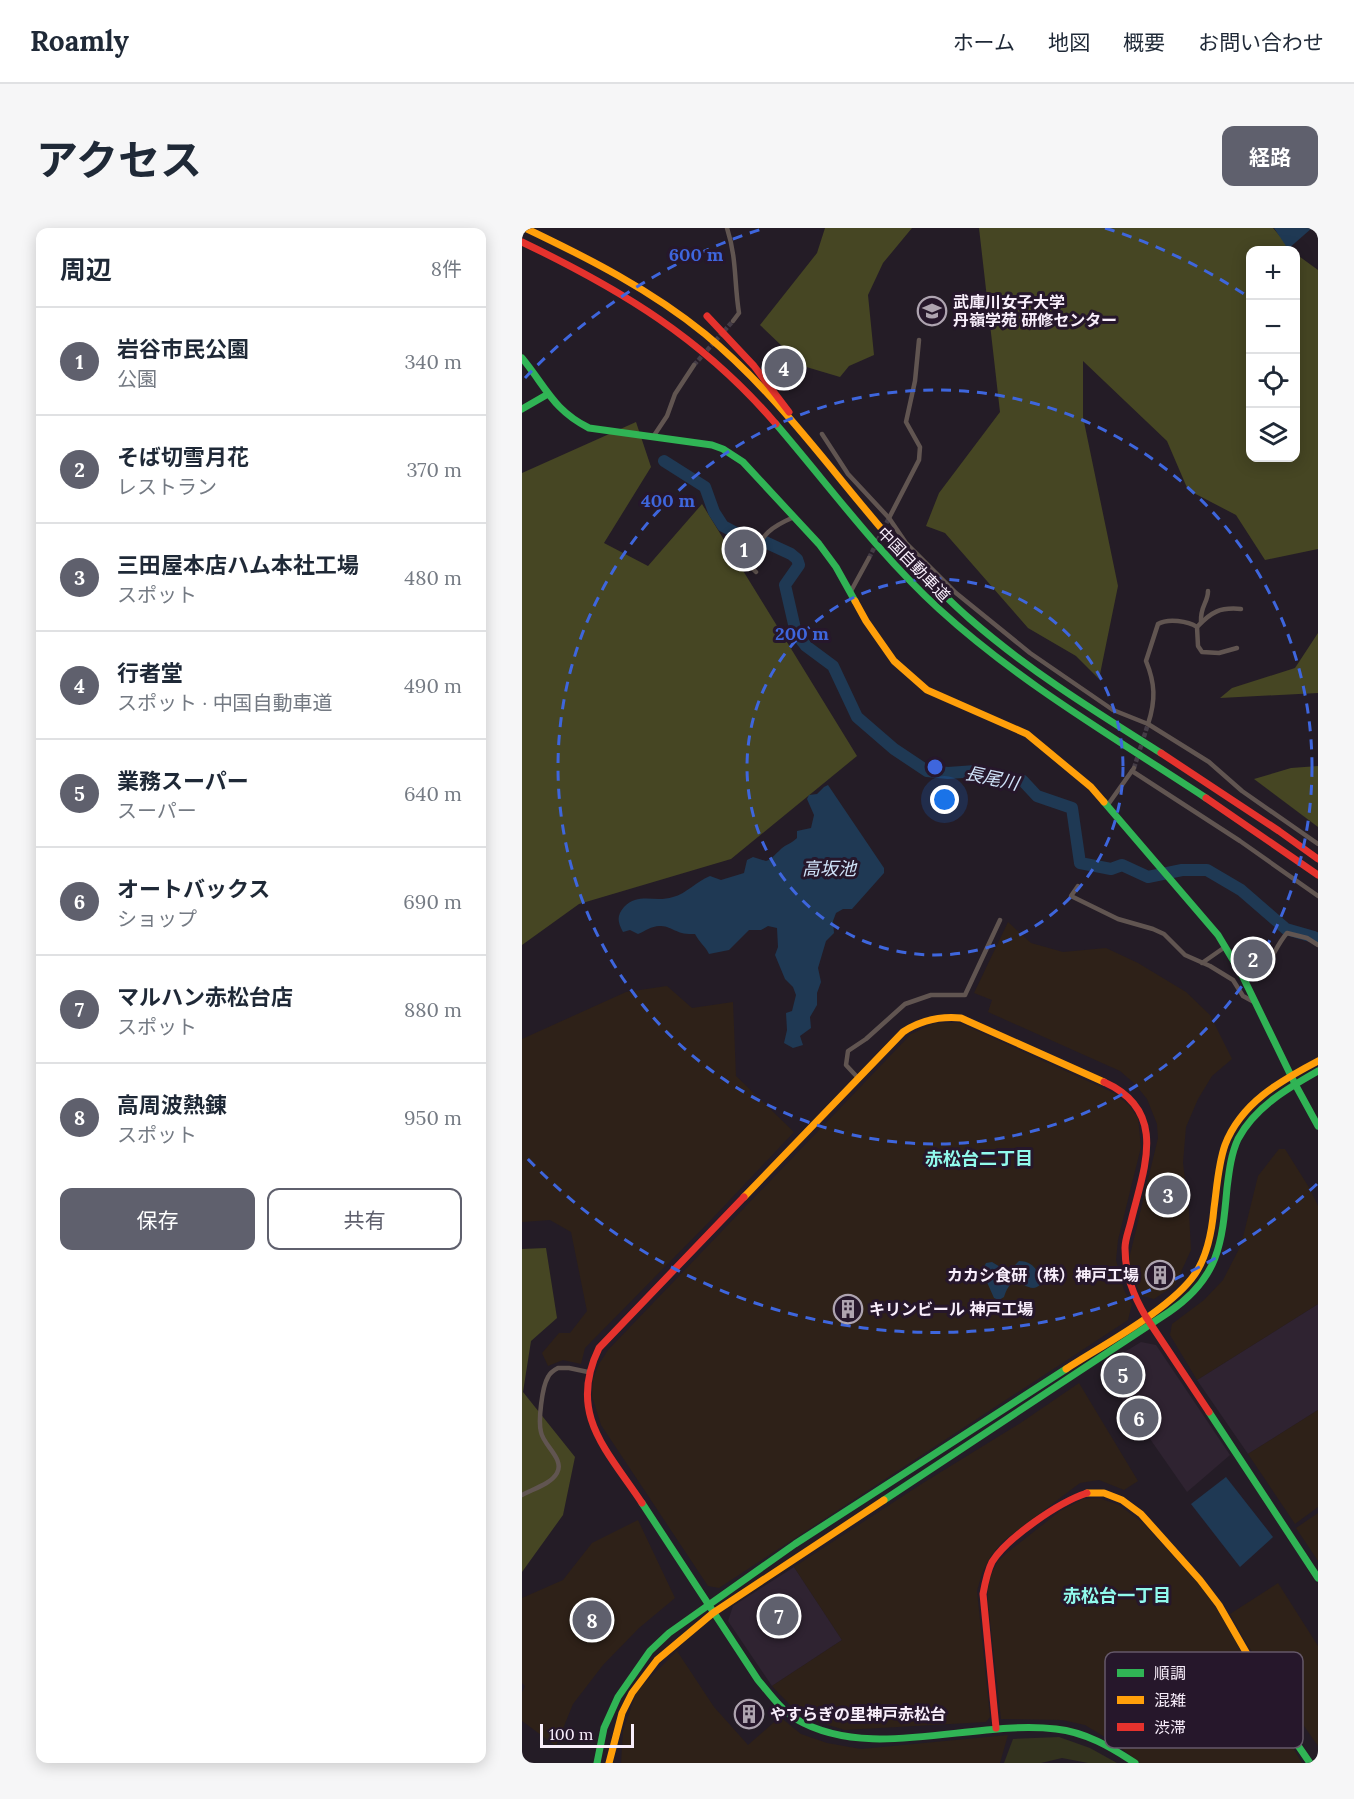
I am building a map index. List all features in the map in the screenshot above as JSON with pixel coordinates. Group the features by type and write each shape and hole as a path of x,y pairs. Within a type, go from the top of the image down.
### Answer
{"main road":[{"name":"中国自動車道","path":"525,228 619,275 687,320 748,373 912,564 955,605 996,639 1084,703 1232,799 1318,859"},
{"name":"中国自動車道","path":"522,243 588,273 636,301 701,348 739,384 768,416 894,565 939,609 987,650 1043,691 1226,811 1318,875"},
{"path":"706,316 754,366 783,402 822,459"},
{"path":"522,358 558,409 574,422 589,428 712,445 743,462 837,567 866,621 894,661 927,690 1027,734 1091,787 1200,913 1225,947 1242,975 1318,1126"},
{"path":"522,409 548,394"},
{"path":"1105,1746 1078,1734 1044,1728 996,1728 884,1741 852,1740 823,1732 796,1719 770,1695 713,1613 595,1431 588,1415 586,1400 588,1372 599,1348 903,1032 925,1019 950,1016 973,1022 1125,1093 1139,1109 1144,1119 1149,1142 1125,1246 1125,1259 1132,1289 1146,1317 1318,1578"},
{"path":"597,1763 604,1728 618,1697 650,1651 669,1633 795,1544 940,1453 1181,1292 1196,1273 1203,1259 1212,1230 1224,1147 1230,1131 1252,1102 1291,1075 1318,1061"},
{"path":"609,1763 613,1737 625,1703 641,1676 662,1653 713,1613 1151,1324 1182,1303 1199,1287 1212,1266 1221,1241 1231,1159 1236,1143 1258,1112 1295,1084 1318,1071"},
{"path":"996,1728 983,1594 986,1576 998,1553 1007,1545 1068,1499 1082,1493 1106,1493 1130,1504 1141,1514 1200,1580 1230,1622 1246,1652"},
{"path":"1110,1748 1135,1763"},
{"path":"1300,1748 1310,1763"}],"street":[{"path":"727,228 736,264 736,295 739,313 733,321"},
{"path":"889,518 919,460 920,447 906,422 915,381 920,340"},
{"path":"653,437 667,417 675,394 694,365"},
{"path":"822,434 848,474 889,518 906,543 956,593 1030,653 1113,710 1148,724 1209,762 1242,790 1318,844"},
{"path":"756,572 747,563 768,530 794,517"},
{"path":"851,591 869,558"},
{"path":"1208,591 1209,595 1201,612 1198,646 1202,652 1219,653 1237,648"},
{"path":"1148,724 1153,711 1154,681 1146,661 1158,624 1171,621 1199,624 1216,610 1241,609"},
{"path":"1107,806 1133,770 1318,896"},
{"path":"1078,886 1071,896 1118,919 1153,928 1170,940 1185,956 1224,973 1233,980 1244,996 1255,1003"},
{"path":"859,1079 846,1065 848,1051 866,1039 905,1004 931,995 964,995 1000,920"},
{"path":"1242,975 1266,967 1278,944 1287,933 1307,938 1318,945"},
{"path":"1202,963 1225,947"},
{"path":"522,1495 551,1480 558,1472 559,1465 556,1458 541,1433 540,1422 546,1379 558,1368 588,1372"}],"shaded area":[{"path":"825,228 912,228 883,263 868,295 874,355 849,366 840,377 803,366 760,325 817,253"},
{"path":"979,228 1273,228 1289,246 1246,246 1246,462 1300,462 1300,257 1318,270 1318,549 1265,560 1236,515 1188,490 1167,441 1083,361 1083,417 1118,586 1099,679 1076,656 1028,628 945,533 926,526 939,493 1000,412"},
{"path":"636,422 651,467 604,543 648,566 702,504 857,756 731,859 579,904 522,945 522,473"},
{"path":"1318,633 1318,693 1220,698 1232,688 1295,668"},
{"path":"1318,766 1318,827 1254,779 1291,768"},
{"path":"1008,922 1031,943 1063,952 1106,948 1138,963 1186,992 1210,1015 1232,1059 1212,1076 1198,1099 1186,1127 1183,1163 1191,1250 1175,1285 1154,1299 1142,1296 1134,1281 1129,1259 1158,1138 1157,1124 1147,1099 1120,1071 988,1012 992,1000 974,993"},
{"path":"667,986 692,1008 733,1002 736,1076 794,1132 585,1348 581,1364 563,1360 548,1366 542,1353 559,1333 570,1333 587,1311 571,1232 550,1220 522,1222 522,1039 626,992"},
{"name":"キリンビール 神戸工場","path":"935,1023 960,1023 1114,1093 1129,1105 1138,1118 1141,1147 1118,1240 1116,1260 1124,1290 1132,1304 1128,1320 719,1588 708,1586 601,1425 592,1396 593,1379 599,1364 608,1350 911,1034"},
{"path":"1279,1149 1285,1149 1318,1206 1318,1304 1197,1380 1170,1335 1172,1324 1204,1300 1223,1280 1241,1245 1258,1176"},
{"path":"546,1248 557,1318 531,1341 523,1392 575,1457 563,1515 522,1572 522,1249"},
{"path":"1318,1304 1318,1410 1248,1454 1197,1380"},
{"path":"1141,1342 1156,1345 1230,1455 1187,1492 1100,1367"},
{"path":"1079,1383 1138,1481 1124,1490 1099,1480 1080,1483 1002,1542 991,1556 982,1573 977,1591 990,1717 986,1722 845,1730 815,1721 789,1704 772,1686 842,1640 794,1567 1019,1424"},
{"path":"1318,1410 1318,1507 1295,1524 1248,1454"},
{"path":"1099,1498 1119,1505 1143,1523 1205,1591 1241,1652 1105,1652 1105,1737 1085,1725 1062,1720 1001,1719 988,1602 988,1587 998,1561 1060,1511 1083,1499"},
{"path":"1318,1513 1318,1561 1296,1528"},
{"path":"638,1520 675,1598 639,1628 603,1665 573,1704 556,1746 522,1721 522,1692 525,1686 522,1683 522,1598 563,1580 592,1543"},
{"path":"794,1567 842,1640 772,1686 728,1621 733,1606"},
{"path":"1278,1583 1318,1646 1318,1746 1303,1725 1303,1652 1252,1652 1230,1614"},
{"path":"677,1651 714,1707 748,1745 780,1717 801,1734 827,1743 861,1749 1008,1735 1000,1763 621,1763 623,1731 637,1691"},
{"path":"1059,1737 1090,1748 1117,1763 1088,1763 1062,1758 1041,1763 1004,1763 1013,1739"},
{"path":"1121,1748 1293,1748 1302,1763 1140,1763"}],"water":[{"path":"1274,228 1312,228 1291,246 1286,246"},
{"name":"高坂池","path":"828,785 884,868 884,873 852,909 843,909 836,913 833,921 834,933 826,941 818,968 821,982 817,993 817,1005 810,1017 811,1028 800,1036 803,1045 793,1048 784,1043 787,1030 786,1013 792,1011 796,995 793,987 785,979 775,955 778,947 777,928 768,926 761,930 749,930 729,950 709,954 695,934 661,926 652,927 638,934 630,930 623,932 619,916 624,907 635,900 673,897 710,876 721,880 744,873 747,860 753,857 766,861 770,859 797,838 797,831 811,828 814,815 807,799 809,795 817,794"},
{"path":"1019,1261 1032,1265 1039,1275 1041,1284 1036,1288 1031,1288 1017,1282 1012,1283 1004,1297 999,1300 994,1298 982,1271 986,1263 992,1262 1005,1270 1011,1269"},
{"path":"1226,1477 1273,1537 1240,1567 1191,1504"}],"waterway":[{"name":"長尾川","path":"664,461 705,487 714,512 723,526 753,542 765,542 797,559 799,565 785,585 796,633 806,646 833,666 857,717 894,749 927,771 948,773 976,771 999,778 1023,781 1037,796 1072,808 1080,863 1111,869 1122,865 1148,877 1182,870 1207,870 1241,890 1286,929 1318,940"}],"tunnel":[{"path":"694,365 733,321"},
{"path":"869,558 889,518"},
{"path":"1134,768 1148,724"}],"traffic: fast":[{"path":"522,358 558,406 589,428 712,445 743,462 819,544 836,567 855,601"},
{"path":"522,409 548,394"},
{"path":"776,424 895,565 970,636 1035,686 1206,798"},
{"path":"907,558 962,612 1015,656 1161,753"},
{"path":"1104,802 1218,935 1242,975 1318,1126"},
{"path":"884,1500 1186,1299 1208,1273 1220,1243 1231,1163 1238,1139 1253,1117 1273,1099 1318,1071"},
{"path":"597,1763 604,1728 618,1697 650,1651 669,1633 795,1544 1066,1369"},
{"path":"1209,1412 1318,1578"},
{"path":"642,1503 758,1680 780,1706 796,1719 825,1732 857,1738 890,1739 1024,1728 1056,1729 1077,1733 1105,1745"},
{"path":"1111,1748 1135,1763"},
{"path":"1300,1748 1310,1763"}],"traffic: slow":[{"path":"525,228 641,289 705,334 786,413 907,558"},
{"path":"855,601 894,661 927,690 1027,734 1091,787 1104,802"},
{"path":"744,1197 903,1032 923,1022 938,1018 961,1018 1104,1082"},
{"path":"1066,1369 1153,1313 1170,1300 1195,1274 1209,1242 1221,1160 1232,1130 1251,1105 1263,1095 1318,1061"},
{"path":"1087,1493 1104,1493 1122,1500 1141,1514 1200,1580 1219,1605 1246,1652"},
{"path":"609,1763 622,1713 632,1693 657,1660 713,1613 884,1500"}],"traffic: jam":[{"path":"522,242 594,279 659,319 720,366 776,424"},
{"path":"707,316 754,366 789,412"},
{"path":"1161,753 1318,859"},
{"path":"1206,798 1318,875"},
{"path":"1104,1082 1124,1094 1137,1108 1145,1125 1147,1143 1145,1161 1125,1245 1126,1267 1131,1284 1146,1317 1209,1412"},
{"path":"642,1503 616,1466 595,1430 589,1412 587,1393 590,1371 599,1348 744,1197"},
{"path":"996,1728 983,1594 990,1566 1009,1542 1021,1532 1062,1504 1087,1493"}],"place":[{"name":"武庫川女子大学 丹嶺学苑 研修センター","path":"932,311"},
{"name":"行者堂","path":"784,368"},
{"name":"岩谷市民公園","path":"744,549"},
{"name":"そば切雪月花","path":"1253,959"},
{"name":"三田屋本店ハム本社工場","path":"1168,1195"},
{"name":"カカシ食研（株）神戸工場","path":"1160,1275"},
{"name":"キリンビール 神戸工場","path":"848,1309"},
{"name":"業務スーパー","path":"1123,1375"},
{"name":"オートバックス","path":"1139,1418"},
{"name":"マルハン赤松台店","path":"779,1616"},
{"name":"高周波熱錬","path":"592,1620"},
{"name":"やすらぎの里神戸赤松台","path":"749,1714"}],"district":[{"name":"赤松台二丁目","path":"979,1158"},
{"name":"赤松台一丁目","path":"1117,1595"}]}
